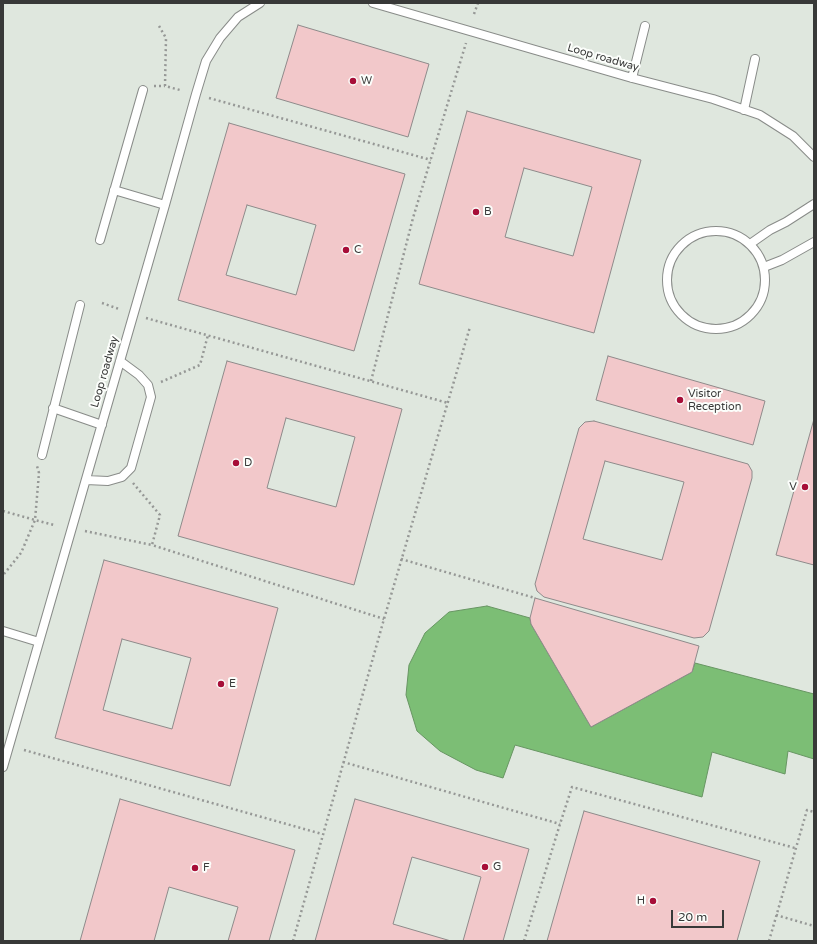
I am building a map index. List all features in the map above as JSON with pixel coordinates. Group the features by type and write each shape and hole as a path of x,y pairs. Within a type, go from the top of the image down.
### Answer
{"lane":[{"name":"Loop roadway","path":"3,767 206,61 220,38 238,17 260,3"},
{"name":"Loop roadway","path":"373,3 632,78 713,98 760,115 793,136 814,157"},
{"path":"632,78 645,26"},
{"path":"744,110 755,59"},
{"path":"100,240 144,90"},
{"path":"114,190 165,205"},
{"path":"750,244 770,230 786,222 814,204"},
{"path":"720,231 736,235 750,244 759,255 764,267 766,284 762,300 753,314 740,324 724,330 707,329 691,324 678,313 670,299 666,282 668,266 676,251 688,239 703,232 720,231"},
{"path":"764,267 782,260 814,242"},
{"path":"42,455 80,305"},
{"path":"86,480 108,481 122,477 130,468 151,397 148,385 139,375 120,361"},
{"path":"53,408 102,425"},
{"path":"3,631 39,642"}],"path":[{"path":"474,14 478,3"},
{"path":"159,26 166,38 165,86 180,90"},
{"path":"371,381 414,218 466,42"},
{"path":"208,97 431,160"},
{"path":"102,303 119,309"},
{"path":"145,318 448,403"},
{"path":"292,941 401,559 470,327"},
{"path":"149,388 200,365 208,335"},
{"path":"4,574 21,552 35,520 39,473 36,463"},
{"path":"125,474 160,515 152,545"},
{"path":"3,511 54,525"},
{"path":"85,531 152,545 384,619"},
{"path":"401,559 535,598"},
{"path":"24,750 322,834"},
{"path":"343,762 560,824"},
{"path":"524,941 572,787 795,848"},
{"path":"769,941 807,810 814,812"},
{"path":"776,915 814,926"}],"shaded area":[{"path":"3,3 814,3 814,941 3,941"},
{"path":"487,606 530,618 531,624 591,727 692,672 695,663 814,694 814,759 788,751 785,774 712,752 702,797 515,745 503,778 476,770 440,751 417,731 406,695 409,665 425,633 449,612"}],"building":[{"name":"W","path":"298,25 429,64 408,137 276,98"},
{"name":"B","path":"467,111 641,160 594,333 419,284","holes":["524,168 592,187 573,256 505,237"]},
{"name":"C","path":"229,123 405,174 354,351 178,300","holes":["247,205 316,225 296,295 226,275"]},
{"name":"Visitor Reception","path":"608,356 765,401 753,445 596,400"},
{"name":"D","path":"227,361 402,409 354,585 178,536","holes":["286,418 355,437 336,507 267,488"]},
{"name":"V","path":"814,419 814,565 776,555"},
{"path":"594,421 748,464 752,471 752,478 709,631 703,637 694,638 544,597 537,591 535,584 579,428 585,422","holes":["605,461 684,482 662,560 583,539"]},
{"name":"E","path":"104,560 278,608 230,786 55,738","holes":["122,639 191,658 172,729 103,710"]},
{"path":"535,598 699,646 692,672 591,727 531,624 530,618"},
{"name":"F","path":"120,799 295,850 269,941 228,941 238,907 169,887 154,941 80,941"},
{"name":"G","path":"355,799 529,849 503,941 463,941 481,877 412,857 393,924 451,941 315,941"},
{"name":"H","path":"584,811 760,861 737,941 547,941"}],"place":[{"name":"W","path":"353,81"},
{"name":"B","path":"476,212"},
{"name":"C","path":"346,250"},
{"name":"Visitor Reception","path":"680,400"},
{"name":"D","path":"236,463"},
{"name":"V","path":"805,487"},
{"name":"E","path":"221,684"},
{"name":"G","path":"485,867"},
{"name":"F","path":"195,868"},
{"name":"H","path":"653,901"}]}
